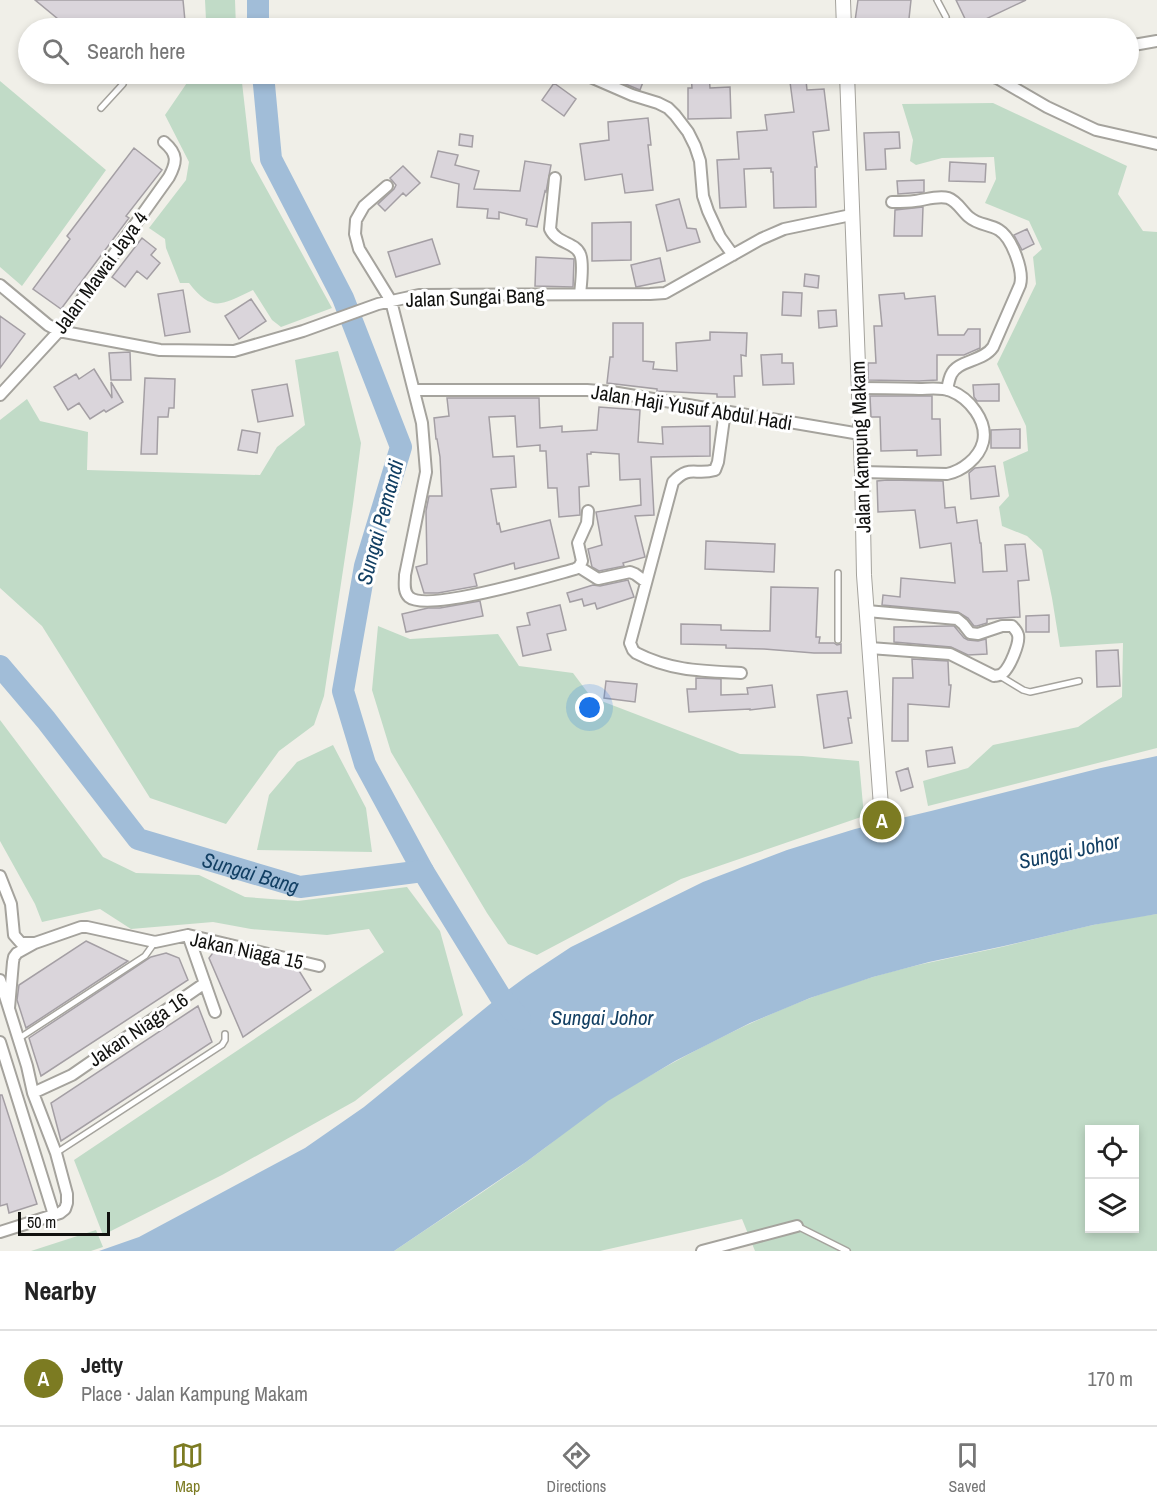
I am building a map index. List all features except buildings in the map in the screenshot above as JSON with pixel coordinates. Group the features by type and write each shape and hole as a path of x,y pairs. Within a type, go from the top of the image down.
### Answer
{"street":[{"path":"843,0 844,18"},
{"path":"1139,44 1157,41"},
{"path":"607,84 668,108 688,132 700,161 703,196 708,211 720,237 733,255"},
{"name":"Jalan Kampung Makam","path":"847,84 864,574 882,820"},
{"path":"1007,84 1047,107 1096,130 1157,144"},
{"name":"Jalan Mawai Jaya 4","path":"0,394 59,331 169,177 175,160 172,150 164,142"},
{"path":"555,178 550,229 555,236 580,253 582,261 580,294"},
{"path":"387,186 364,207 356,220 354,234 359,249 391,301 422,423 426,472 405,575 405,591 411,598 420,602 462,598 579,567 598,579 630,572 646,582"},
{"path":"892,202 943,197 950,199 969,218 981,225 1000,231 1014,252 1022,275 1020,285 990,352 953,370 947,390"},
{"name":"Jalan Sungai Bang","path":"0,285 48,325 59,331 160,350 234,351 303,331 378,304 419,295 650,294 665,292 761,238 784,229 851,214"},
{"path":"858,388 953,392 975,410 983,435 983,441 973,459 955,473 862,472"},
{"name":"Jalan Haji Yusuf Abdul Hadi","path":"414,390 612,392 860,434"},
{"path":"724,411 715,470 689,471 681,474 673,482 630,643 633,650 649,660 674,667 691,671 741,673"},
{"path":"579,567 582,561 579,543 587,524 588,511"},
{"path":"867,611 957,619 970,633 978,634 1002,626 1012,626 1019,641 1006,669 1003,673 994,676 950,654 870,648"},
{"path":"0,876 11,904 14,936 21,943 35,943"},
{"name":"Jakan Niaga 15","path":"35,943 81,927 155,942 188,935 319,966"},
{"path":"188,935 216,1012"},
{"path":"9,1008 14,957 35,943"},
{"path":"0,980 27,1065 33,1093 56,1153 67,1194 65,1209 60,1213 0,1232"},
{"name":"Jakan Niaga 16","path":"33,1093 72,1075 205,983"},
{"path":"1,1047 54,1215"},
{"path":"702,1251 741,1246 797,1226"}],"lane":[{"path":"937,0 946,17"},
{"path":"100,108 123,84"},
{"path":"838,573 838,640"},
{"path":"999,675 1030,692 1079,681"},
{"path":"18,1038 145,956 155,942"},
{"path":"56,1153 222,1045 225,1034"},
{"path":"797,1226 847,1251"}],"green space":[{"path":"205,0 235,0 236,18 206,18"},
{"path":"0,81 106,170 22,286 0,267"},
{"path":"186,84 242,84 251,161 332,308 281,327 272,320 253,290 225,302 212,303 197,293 189,283 180,283 166,248 165,239 149,228 186,180 189,162 165,115"},
{"path":"993,103 1127,166 1118,194 1143,231 1157,232 1157,748 928,806 923,781 968,768 993,745 1078,727 1122,697 1123,643 1060,647 1042,550 1027,536 1002,526 999,507 1009,496 1003,462 1028,451 1026,426 997,364 1036,284 1033,257 1042,249 1029,221 985,203 996,179 994,157 942,158 916,165 910,161 913,140 902,104"},
{"path":"338,351 361,443 324,696 314,725 279,751 226,824 150,798 42,626 0,588 0,420 27,399 40,421 88,432 87,470 260,475 277,447 305,425 295,360"},
{"path":"378,626 410,639 498,634 519,666 573,673 591,697 740,754 859,761 864,816 681,879 537,955 508,944 487,913 391,752 372,690"},
{"path":"0,720 103,857 136,873 199,875 245,897 298,901 407,887 440,931 463,1015 355,1101 222,1175 103,1235 74,1160 384,952 369,929 327,935 251,929 213,922 131,929 100,909 42,922 35,904 0,841"},
{"path":"333,745 366,808 372,852 257,850 269,795 297,762"},
{"path":"1157,914 1157,1251 755,1251 742,1219 600,1251 394,1251 510,1173 610,1099 738,1029 804,1000 890,972 1119,920"},
{"path":"96,1230 103,1247 91,1251 31,1251"}],"water":[{"name":"Sungai Johor","path":"1157,756 1157,914 1093,925 929,962 873,977 810,998 750,1023 675,1061 608,1101 526,1162 394,1251 99,1251 139,1237 305,1148 364,1107 527,976 571,947 703,882 787,850 855,829"}],"waterway":[{"name":"Sungai Pemandi","path":"258,0 258,18"},
{"name":"Sungai Pemandi","path":"264,84 271,159 343,298 401,447 365,566 343,691 365,764 423,871"},
{"name":"Sungai Bang","path":"0,666 46,720 138,839 300,887 423,871 500,996 520,1019"}],"place":[{"name":"Jetty","path":"882,820"}]}
